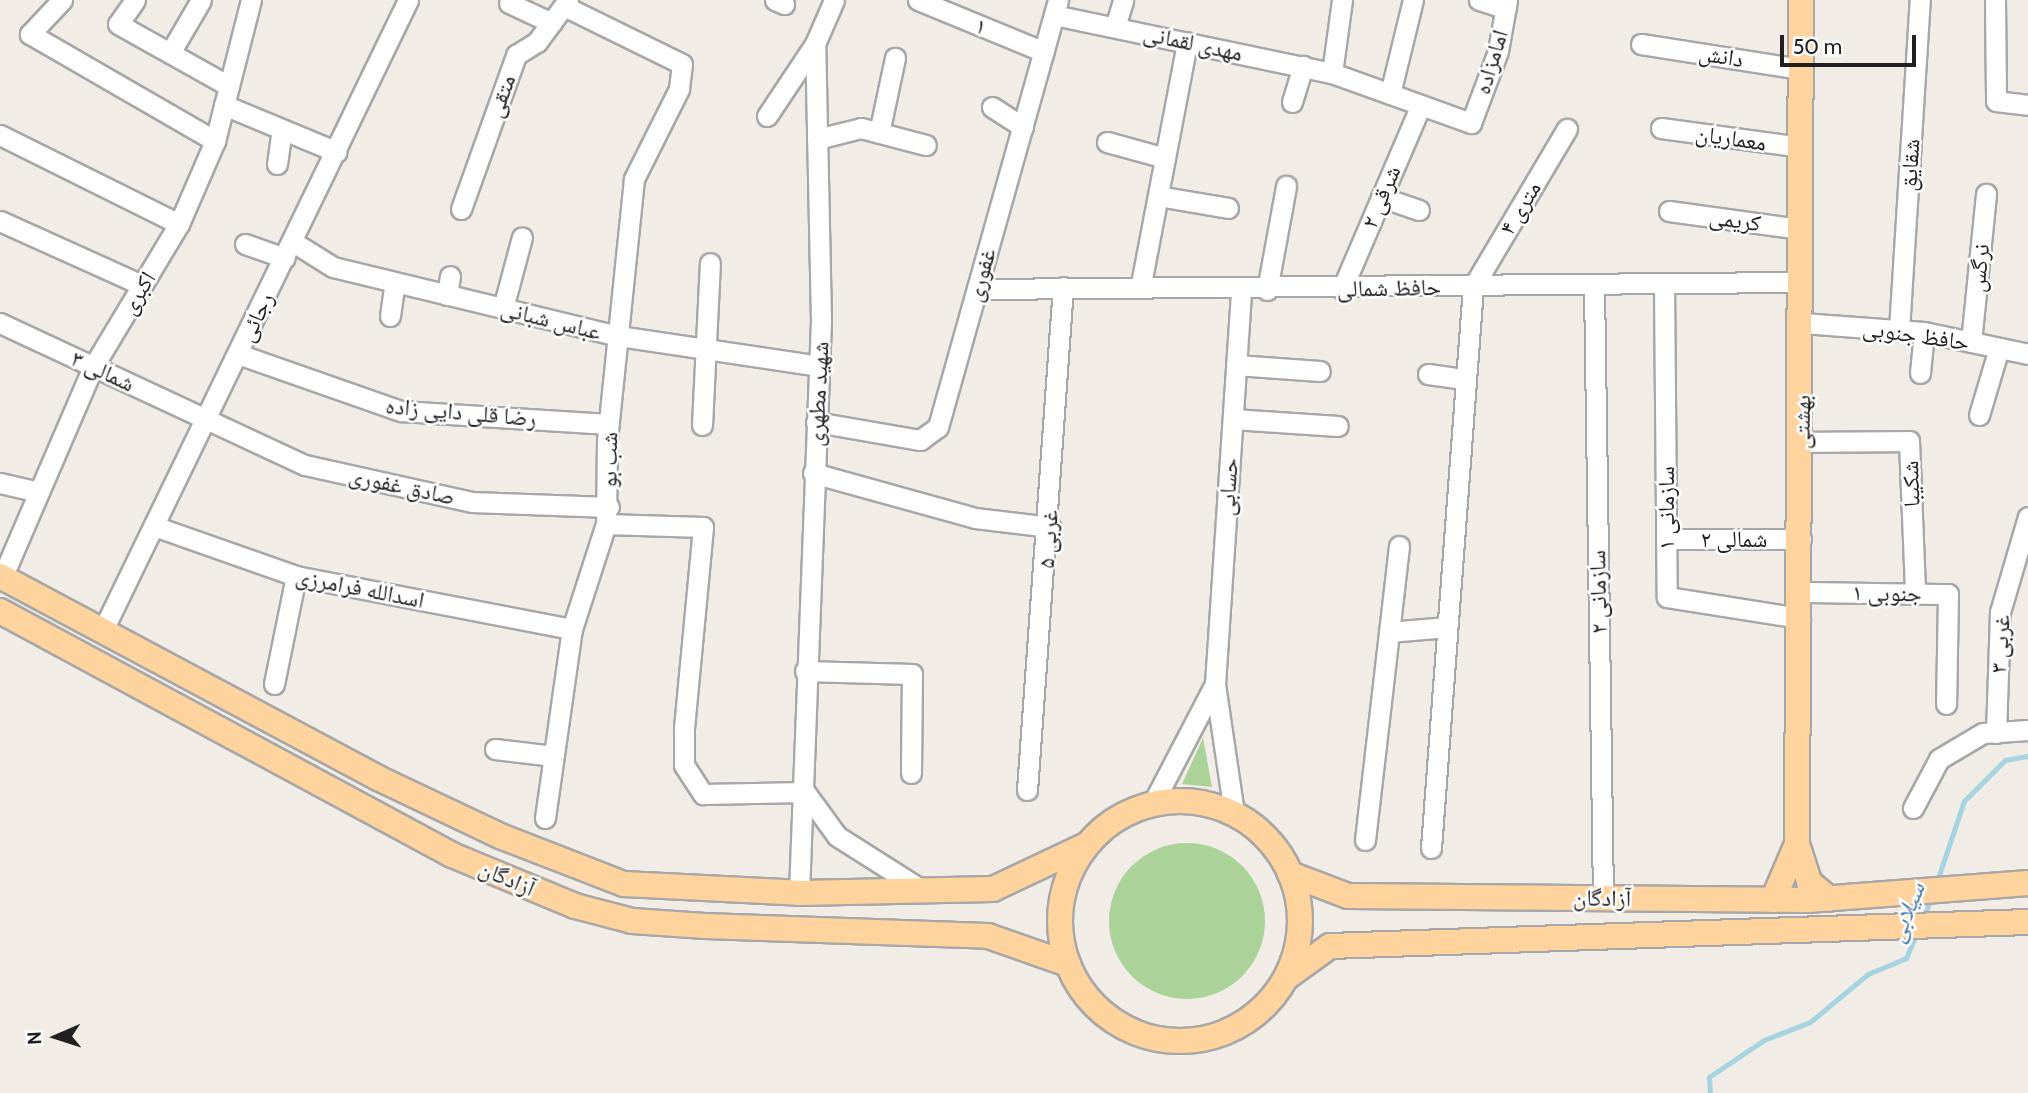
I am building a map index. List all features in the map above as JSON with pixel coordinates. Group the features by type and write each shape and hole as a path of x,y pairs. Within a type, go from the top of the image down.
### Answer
{"main road":[{"name":"بهشتی","path":"1797,844 1802,442 1801,0"},
{"path":"1,577 378,778 500,836 624,884 799,893 992,889 1086,845 1116,818 1153,803 1195,801 1234,813 1277,849 1290,874 1299,908 1298,943 1287,977"},
{"name":"آزادگان","path":"0,611 452,855 575,906 632,920 693,926 988,936 1068,964"},
{"path":"89,659 102,632"},
{"path":"1797,844 1809,882 1829,899"},
{"path":"1773,900 1797,844"},
{"path":"1086,845 1066,882 1060,923 1068,964 1097,1007 1117,1024 1154,1039 1193,1041 1231,1031 1263,1008 1287,977 1330,946 1891,931 2028,922"},
{"name":"آزادگان","path":"1290,874 1348,896 1829,899 2028,883"}],"street":[{"path":"62,0 30,34 215,141"},
{"path":"135,0 118,24 170,53 227,95 282,129 337,152"},
{"path":"170,53 201,0"},
{"name":"اکبری","path":"1,577 93,367 179,224 215,141 251,0"},
{"name":"رجائی","path":"102,632 337,152 408,0"},
{"name":"شهید مطهری","path":"799,893 805,792 805,671 819,366 814,44 834,0"},
{"name":"۱","path":"918,0 1044,52"},
{"path":"1115,27 1123,0"},
{"path":"1332,73 1342,0"},
{"path":"1390,94 1413,0"},
{"path":"1479,0 1507,5"},
{"name":"شقایق","path":"1899,330 1920,0"},
{"path":"1994,0 1996,100 2028,105"},
{"path":"509,3 552,23"},
{"name":"متقی","path":"461,209 516,55 552,23 566,3"},
{"name":"شب بو","path":"545,818 572,629 607,516 609,424 634,178 679,89 682,64 566,3"},
{"name":"امامزاده","path":"1471,123 1507,5"},
{"name":"غفوری","path":"816,422 920,440 938,427 1056,7"},
{"name":"مهدی لقمانی","path":"1056,7 1115,27 1332,73 1471,123"},
{"path":"1141,284 1187,42"},
{"path":"767,116 814,44"},
{"name":"دانش","path":"1641,44 1801,69"},
{"path":"879,133 895,58"},
{"path":"1292,102 1303,66"},
{"name":"۲ شرقی","path":"1342,289 1421,105"},
{"path":"992,107 1023,127"},
{"path":"817,139 862,128 926,145"},
{"name":"معماریان","path":"1661,128 1801,147"},
{"path":"277,164 282,129"},
{"name":"۴ متری","path":"1472,287 1567,129"},
{"path":"1,139 179,224"},
{"path":"1107,142 1165,158"},
{"path":"1267,290 1286,186"},
{"name":"نرگس","path":"1971,342 1986,194"},
{"path":"1158,196 1228,208"},
{"path":"1381,197 1419,210"},
{"name":"کریمی","path":"1669,211 1801,229"},
{"path":"0,221 142,285"},
{"path":"503,308 522,237"},
{"name":"عباس شبانی","path":"245,244 289,250 333,267 395,282 448,285 503,308 619,336 819,366"},
{"path":"702,425 703,349 710,263"},
{"path":"390,316 395,282"},
{"name":"حافظ شمالی","path":"977,289 1141,284 1267,290 1802,282"},
{"name":"سازمانی ۱","path":"1664,284 1667,597 1800,618"},
{"name":"سازمانی ۲","path":"1594,285 1603,898"},
{"name":"۵ غربی","path":"1027,790 1049,527 1063,286"},
{"path":"1431,848 1472,287"},
{"name":"حسابی","path":"1234,813 1215,684 1241,290"},
{"name":"۳ شمالی","path":"0,323 206,420"},
{"name":"حافظ جنوبی","path":"1802,323 1924,332 2028,354"},
{"path":"1920,373 1924,332"},
{"path":"1979,415 1999,348"},
{"name":"رضا قلی دایی زاده","path":"238,354 401,411 609,424"},
{"path":"1236,365 1320,371"},
{"path":"1428,374 1465,379"},
{"path":"1233,419 1338,426"},
{"name":"صادق غفوری","path":"206,420 305,465 459,499 607,516"},
{"name":"شکیبا","path":"1802,442 1909,441 1915,593"},
{"path":"813,473 975,518 1049,527"},
{"path":"0,482 39,492"},
{"path":"607,516 703,527 684,729 684,765 703,794 805,792 836,836 922,890"},
{"name":"۳ غربی","path":"1996,733 2000,612 2028,517"},
{"name":"اسدالله فرامرزی","path":"154,526 296,576 572,629"},
{"name":"شمالی ۲","path":"1666,539 1801,540"},
{"path":"1365,840 1399,546"},
{"path":"274,684 296,576"},
{"name":"۱ جنوبی","path":"1800,592 1948,594 1946,704"},
{"path":"1389,632 1447,626"},
{"path":"805,671 912,674 911,774"},
{"name":"حسابی","path":"1153,803 1215,684"},
{"path":"1913,808 1939,759 1996,733 2028,730"},
{"path":"495,749 554,756"}],"green space":[{"path":"1203,738 1212,787 1182,784"},
{"path":"1187,843 1217,849 1242,866 1259,891 1265,921 1259,951 1242,976 1217,993 1187,999 1157,993 1132,976 1115,951 1109,921 1115,891 1132,866 1157,849"}],"waterway":[{"name":"سیلابی","path":"1936,884 1964,801 2005,760 2028,756"},
{"name":"سیلابی","path":"1922,920 1932,896"},
{"name":"سیلابی","path":"1710,1093 1709,1077 1764,1040 1810,1022 1868,974 1906,958 1917,932"}]}
